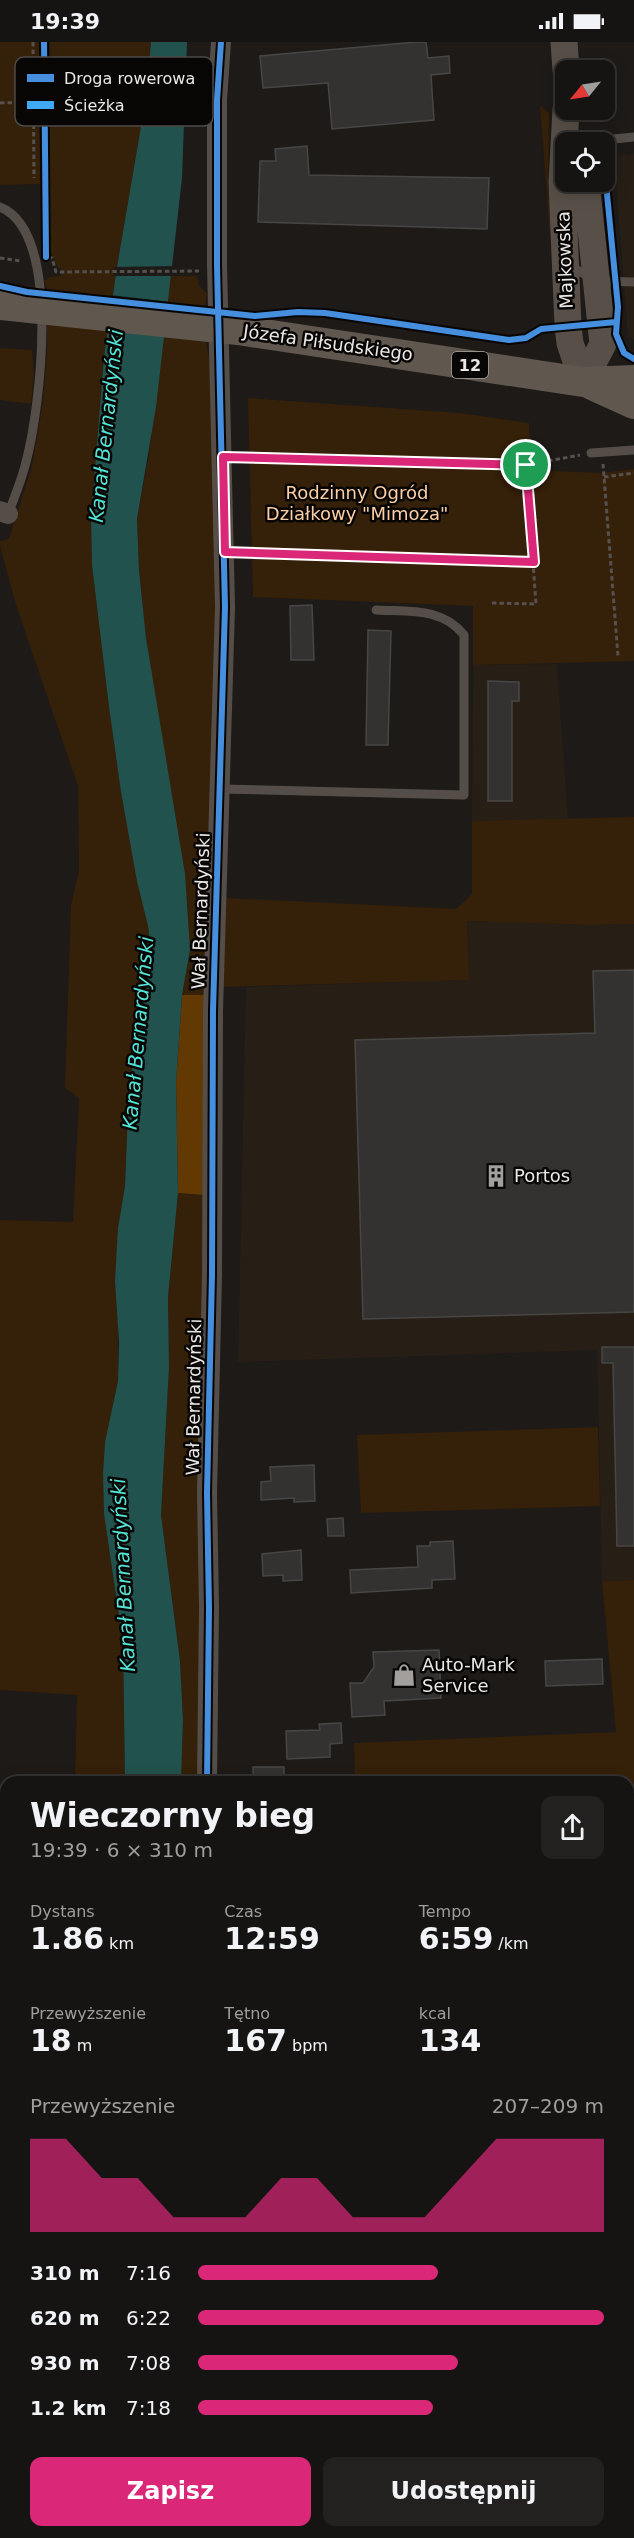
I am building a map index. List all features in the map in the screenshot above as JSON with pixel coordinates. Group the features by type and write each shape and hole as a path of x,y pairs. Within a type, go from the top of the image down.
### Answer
{"main road":[{"path":"564,42 565,60"},
{"name":"Majkowska","path":"565,120 562,171 570,343 583,381"},
{"name":"Majkowska","path":"583,381 603,344 587,192"},
{"name":"Józefa Piłsudskiego","path":"14,306 238,330 583,381 634,380"},
{"name":"Józefa Piłsudskiego","path":"583,381 634,404"}],"street":[{"name":"Wał Bernardyński","path":"207,1776 209,1608 207,1493 212,1275 213,1011 221,789 225,552 217,247 217,100 221,42"}],"lane":[{"path":"615,139 634,137"},
{"path":"0,207 14,215 21,223 41,266 42,350 39,392 26,462 4,512"},
{"path":"565,264 597,281 634,282"},
{"path":"591,453 634,450"},
{"path":"221,789 464,795 464,635 457,626 440,615 376,610"}],"path":[{"path":"33,42 33,57"},
{"path":"0,103 15,103"},
{"path":"34,126 34,178"},
{"path":"41,266 46,258 52,258 56,272 197,271"},
{"path":"602,452 618,656"},
{"path":"223,457 526,465 591,453"},
{"path":"492,603 536,604 526,465"},
{"path":"604,477 634,472"},
{"path":"225,552 534,562"}],"shaded area":[{"path":"634,154 634,340 628,335 615,156"},
{"path":"557,664 568,820 472,821 473,665"},
{"path":"467,921 634,924 634,1580 602,1581 597,1350 238,1362 246,987 468,980"},
{"path":"182,995 204,995 204,1195 178,1193 176,1083"}],"green space":[{"path":"0,42 39,42 39,57 15,57 15,126 40,126 40,184 0,185"},
{"path":"50,42 151,42 150,57 50,57"},
{"path":"540,105 549,113 548,187 558,305 555,302"},
{"path":"50,126 141,126 104,357 91,517 92,565 109,707 121,792 152,955 129,1086 125,1186 118,1228 118,1381 105,1442 103,1473 104,1514 123,1643 125,1776 75,1776 77,1695 0,1690 0,1220 73,1222 79,1098 65,1088 71,905 79,870 78,786 16,605 0,546 0,541 9,539 32,466 43,402 47,351 47,288 44,281 49,277 61,276 61,268 58,268 50,250"},
{"path":"171,276 197,276 199,286 207,293 204,331 213,380 217,633 204,995 182,995 190,950 146,638 139,570 137,519 149,454"},
{"path":"0,348 32,350 34,374 31,404 0,400"},
{"name":"Rodzinny Ogród Działkowy \"Mimoza\"","path":"248,398 460,413 529,423 531,470 601,473 634,469 634,661 473,665 473,606 253,597"},
{"path":"634,817 634,924 467,921 469,980 223,987 226,898 456,909 472,894 472,821"},
{"path":"178,1193 204,1195 200,1776 181,1776 183,1720 180,1661 161,1515 169,1367 168,1297"},
{"path":"598,1427 600,1506 361,1513 357,1435"},
{"path":"634,1580 634,1776 355,1776 354,1743 616,1732 602,1581"}],"water":[{"path":"151,42 187,42 186,57 150,57"},
{"name":"Kanał Bernardyński","path":"141,126 184,126 182,178 156,407 137,519 139,570 146,638 185,874 190,950 182,995 176,1083 178,1193 168,1297 169,1367 161,1515 180,1661 183,1720 181,1776 125,1776 123,1643 104,1514 105,1442 118,1381 119,1342 115,1281 118,1228 125,1186 129,1086 152,955 121,792 92,565 91,517 104,357"}],"pier":[{"path":"175,266 174,276 113,276 114,267"},
{"path":"110,295 171,302 168,335 105,329"}],"building":[{"path":"426,42 428,58 449,56 450,73 431,75 434,120 332,129 328,83 263,88 260,56"},
{"path":"307,146 309,175 489,178 487,229 258,222 260,161 276,161 275,149"},
{"path":"312,605 314,660 291,660 290,606"},
{"path":"368,630 391,631 388,745 366,745"},
{"path":"488,681 519,682 519,701 512,701 512,801 488,801"},
{"name":"Portos","path":"634,970 634,1312 363,1319 355,1040 595,1033 593,971"},
{"path":"602,1347 634,1347 634,1546 617,1546 613,1363 602,1363"},
{"path":"314,1465 315,1501 294,1502 294,1498 261,1500 261,1482 271,1481 270,1467"},
{"path":"343,1518 344,1536 328,1536 327,1519"},
{"path":"453,1541 455,1579 432,1580 432,1588 351,1593 350,1570 418,1567 417,1546 430,1546 430,1542"},
{"path":"301,1550 302,1580 283,1581 283,1575 263,1576 262,1554"},
{"name":"Auto-Mark Service","path":"439,1650 441,1698 384,1701 385,1715 352,1717 350,1683 363,1683 374,1667 373,1652"},
{"path":"602,1659 603,1684 546,1686 545,1661"},
{"path":"341,1723 342,1743 330,1744 330,1757 287,1759 286,1731 320,1730 319,1724"},
{"path":"253,1767 284,1767 284,1776 253,1776"}],"cycle path":[{"path":"44,42 44,57"},
{"path":"207,1776 209,1608 207,1493 212,1275 213,1011 225,607 217,265 217,100 221,42"},
{"path":"45,126 46,257"},
{"path":"607,192 618,307 616,334 624,353 634,359"},
{"path":"0,286 27,292 255,316 298,312 325,313 509,340 526,338 541,329 616,322"}],"place":[{"name":"Portos","path":"496,1176"},
{"name":"Auto-Mark Service","path":"404,1675"}],"route":[{"path":"223,457 526,465 534,562 225,552 223,457"}]}
